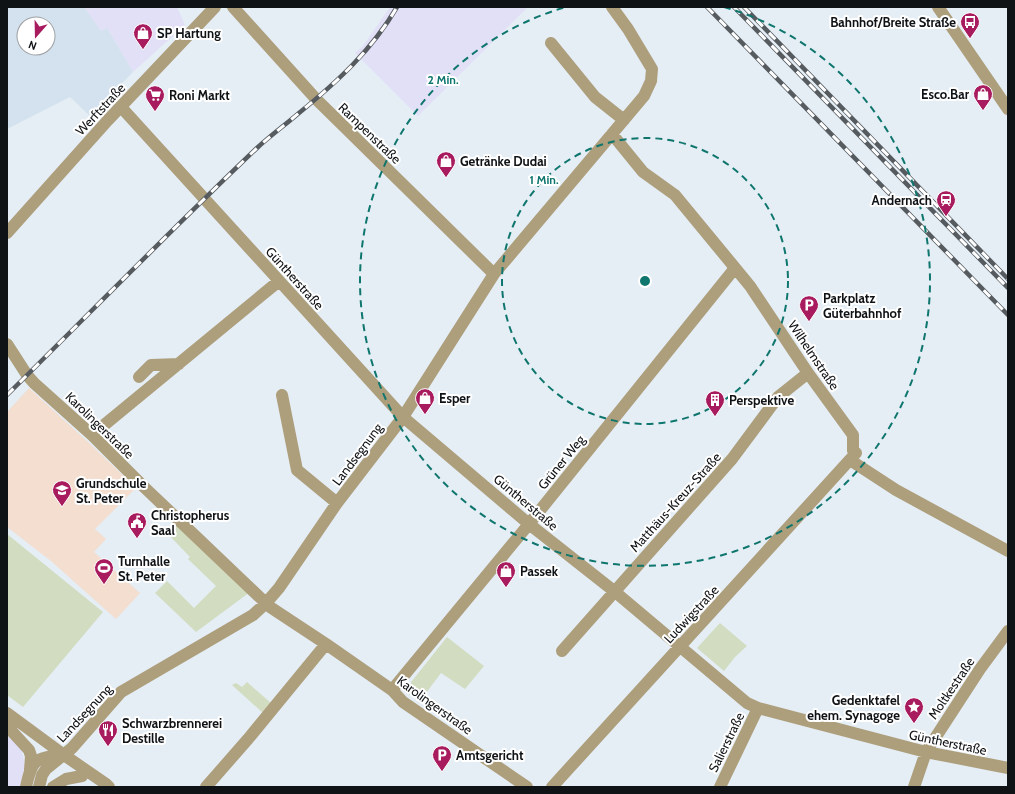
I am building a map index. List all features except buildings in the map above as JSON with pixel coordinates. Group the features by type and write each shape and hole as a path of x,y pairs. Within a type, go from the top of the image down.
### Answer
{"street":[{"name":"Werftstraße","path":"7,233 121,107 215,7"},
{"name":"Rampenstraße","path":"233,7 316,99 494,274"},
{"name":"Landsegnung","path":"39,787 44,771 58,757 72,748 121,692 253,615 266,603 337,503 403,417 494,274 644,96 651,81 652,69 628,29 612,7"},
{"path":"938,7 1008,109"},
{"path":"551,43 595,97 624,120"},
{"name":"Güntherstraße","path":"121,107 403,417 529,524 614,591 747,703 758,708 926,752 1008,768"},
{"name":"Wilhelmstraße","path":"612,134 643,172 675,195 750,286 853,436 854,451 856,453 850,460"},
{"name":"Grüner Weg","path":"392,690 529,524 735,268"},
{"path":"92,435 279,281"},
{"name":"Karolingerstraße","path":"7,344 27,376 92,435 144,487 270,607 392,690 403,702 527,787"},
{"path":"138,377 151,365 178,364"},
{"name":"Matthäus-Kreuz-Straße","path":"562,651 732,459 778,397 808,372"},
{"path":"282,395 296,470 337,503"},
{"path":"850,460 896,490 1008,551"},
{"name":"Ludwigstraße","path":"552,787 850,460"},
{"name":"Moltkestraße","path":"914,787 926,752 980,669 1008,631"},
{"path":"206,787 248,739 326,644"},
{"name":"Salierstraße","path":"720,787 758,708"},
{"path":"7,713 58,757 99,787"},
{"path":"7,725 109,787"},
{"path":"7,725 29,750 30,770 26,787"},
{"path":"30,770 37,761 58,757"},
{"path":"53,787 66,779 82,776"}],"shaded area":[{"path":"7,7 84,7 101,31 107,28 133,72 90,116 70,97 7,129"},
{"path":"84,7 177,7 185,25 133,72 107,28 101,31"},
{"path":"390,7 528,7 418,116 355,53 363,46"},
{"name":"Grundschule St. Peter","path":"29,388 136,488 95,529 106,539 94,552 140,593 116,619 51,561 7,527 7,412"},
{"path":"7,736 21,747 25,766 21,787 7,787"}],"green space":[{"path":"178,523 250,592 196,632 155,593 167,581 194,608 216,586 188,559 190,557 167,533"},
{"path":"7,534 103,612 23,707 7,695"},
{"path":"720,623 747,646 735,657 724,671 697,648"},
{"path":"447,637 484,666 465,689 441,673 420,701 404,691"},
{"path":"247,682 271,703 263,713 232,685 236,683 242,687"}],"railway":[{"path":"7,395 162,240 257,148 340,77 365,51 387,23 397,7"},
{"path":"707,7 1008,315"},
{"path":"734,7 1008,288"},
{"path":"744,7 1008,279"}],"place":[{"name":"Bahnhof/Breite Straße","path":"970,39"},
{"name":"SP Hartung","path":"143,50"},
{"name":"Esco.Bar","path":"983,111"},
{"name":"Roni Markt","path":"155,112"},
{"name":"Getränke Dudai","path":"446,178"},
{"name":"Andernach","path":"946,217"},
{"name":"Parkplatz Güterbahnhof","path":"809,322"},
{"name":"Esper","path":"425,415"},
{"name":"Perspektive","path":"715,417"},
{"name":"Grundschule St. Peter","path":"62,507"},
{"name":"Christopherus Saal","path":"137,539"},
{"name":"Turnhalle St. Peter","path":"104,585"},
{"name":"Passek","path":"506,588"},
{"name":"Gedenktafel ehem. Synagoge","path":"914,724"},
{"name":"Schwarzbrennerei Destille","path":"108,747"},
{"name":"Amtsgericht","path":"442,772"}]}
